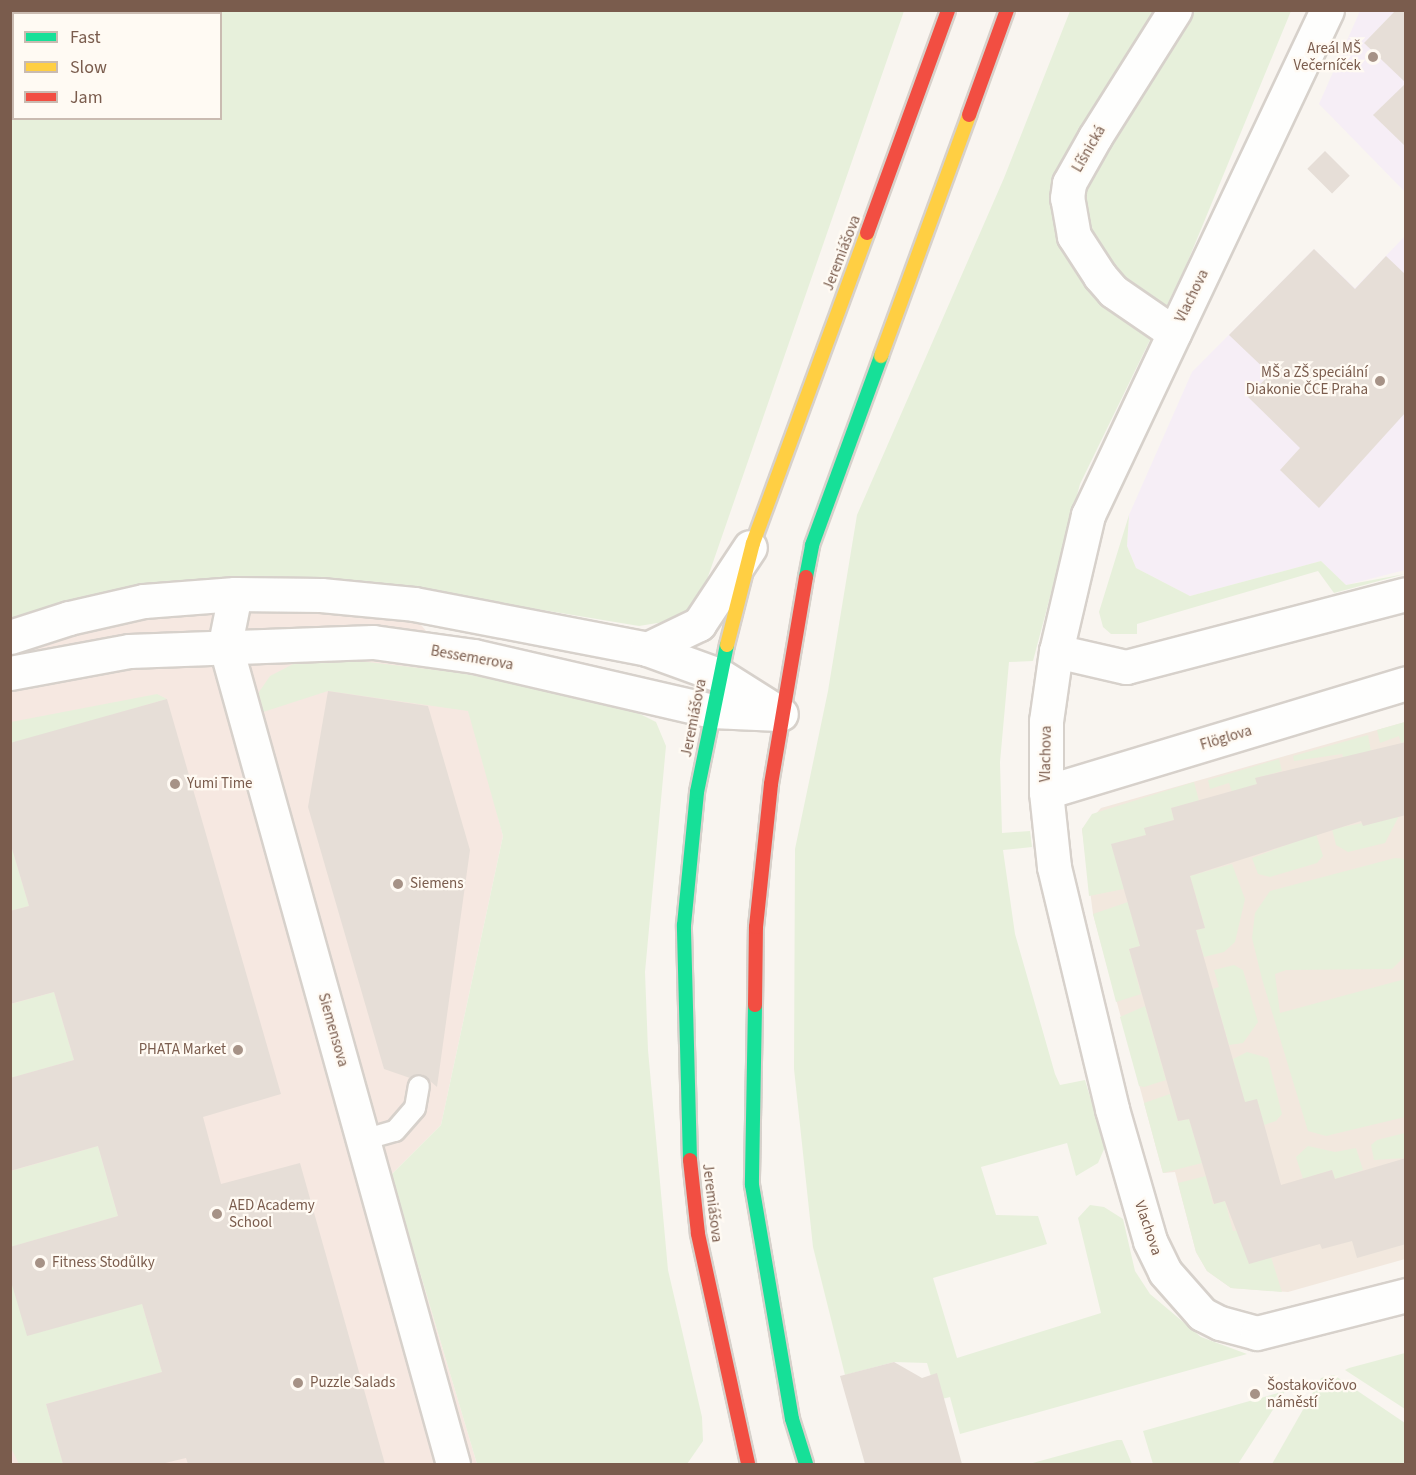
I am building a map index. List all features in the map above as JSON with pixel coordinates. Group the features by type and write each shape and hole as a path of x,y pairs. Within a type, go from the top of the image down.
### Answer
{"main road":[{"name":"Jeremiášova","path":"748,1464 698,1234 689,1149 684,925 696,792 719,675 753,543 948,10"},
{"path":"806,1464 792,1419 752,1185 756,927 781,714 812,545 1007,10"}],"street":[{"name":"Líšnická","path":"1174,333 1113,291 1100,276 1074,236 1067,198 1069,183 1095,137 1175,10"},
{"name":"Vlachova","path":"1326,10 1088,515 1056,651 1046,721 1046,792 1054,867 1112,1109 1150,1241 1165,1272 1202,1314 1220,1323 1257,1333 1406,1295"},
{"path":"647,649 699,624 753,543"},
{"path":"10,637 69,618 144,602 235,594 321,595 414,604 647,649 719,675 781,714"},
{"name":"Siemensova","path":"235,594 225,644 453,1464"},
{"path":"1056,651 1126,667 1406,594"},
{"name":"Bessemerova","path":"10,673 129,651 330,640 419,648 712,711 781,714"},
{"name":"Flöglova","path":"1046,792 1406,683"}],"lane":[{"path":"363,1140 395,1131 415,1108 419,1086"}],"shaded area":[{"name":"Areál MŠ Večerníček","path":"1360,11 1405,11 1405,192 1319,104"},
{"path":"1405,236 1405,570 1346,585 1321,561 1190,596 1136,568 1127,546 1129,515 1192,372 1314,249 1355,288"},
{"path":"316,581 387,584 461,673 503,836 441,1125 391,1175 477,1464 11,1464 10,623"},
{"path":"1405,722 1405,1259 1288,1292 1231,1288 1207,1271 1196,1252 1175,1172 1163,1173 1093,914 1082,829 1101,808"}],"green space":[{"path":"10,11 904,11 702,594 682,619 639,626 387,584 316,581 11,623"},
{"path":"1070,11 1291,11 1185,268 1080,484 1033,661 1009,662 1000,762 1002,833 1030,831 1032,847 1003,850 1015,934 1055,1074 1060,1085 1085,1080 1105,1147 1098,1163 1076,1176 1067,1143 981,1167 996,1215 1038,1216 1047,1244 933,1278 957,1358 1101,1313 1078,1218 1090,1205 1104,1207 1123,1219 1135,1271 1150,1294 1201,1337 1247,1354 960,1434 950,1397 938,1400 927,1363 894,1362 845,1375 813,1247 794,1069 795,849 828,691 857,515 1004,178"},
{"path":"1129,515 1127,546 1136,568 1190,596 1321,561 1346,585 1405,574 1334,593 1318,571 1137,624 1137,634 1111,634 1103,627 1099,612"},
{"path":"299,661 368,662 461,673 624,706 656,722 666,746 645,972 648,1050 668,1270 702,1417 703,1441 687,1464 477,1464 391,1175 441,1125 503,836 468,711 328,691 257,714 259,692 270,676"},
{"path":"157,694 167,699 11,744 11,722"},
{"path":"1405,722 1405,742 1401,743 1399,736 1380,743 1377,730"},
{"path":"1368,735 1371,751 1344,759 1342,754 1294,761 1293,756"},
{"path":"1279,759 1282,771 1256,778 1257,784 1232,792 1229,783 1210,789 1208,780"},
{"path":"1194,782 1199,801 1171,808 1174,820 1145,828 1146,835 1112,844 1124,889 1089,896 1082,829 1092,814"},
{"path":"1399,816 1385,843 1348,852 1336,845 1332,829"},
{"path":"1316,834 1323,856 1317,863 1270,877 1258,874 1252,858"},
{"path":"10,842 29,906 11,911 10,911"},
{"path":"1395,858 1405,859 1406,955 1392,969 1286,970 1275,974 1280,1013 1405,979 1405,1117 1326,1136 1308,1131 1262,979 1252,938 1255,913 1270,891"},
{"path":"1232,864 1245,899 1235,942 1224,952 1204,957 1196,930 1205,928 1190,876"},
{"path":"1128,902 1140,946 1129,949 1141,994 1116,1002 1093,914"},
{"path":"1234,965 1243,970 1258,1022 1243,1043 1229,1045 1213,989 1219,987 1214,970"},
{"path":"54,992 74,1060 11,1078 11,1004"},
{"path":"1145,1006 1166,1080 1144,1087 1139,1086 1120,1017"},
{"path":"1247,1052 1268,1058 1282,1114 1276,1121 1264,1125 1257,1100 1245,1103 1233,1059"},
{"path":"1170,1094 1178,1121 1189,1119 1202,1163 1163,1173 1144,1103"},
{"path":"1405,1133 1405,1158 1374,1160 1371,1145 1377,1140"},
{"path":"98,1146 118,1216 11,1247 11,1171"},
{"path":"1308,1146 1335,1152 1356,1148 1363,1170 1335,1179 1332,1170 1303,1179 1296,1157"},
{"path":"1206,1176 1213,1204 1225,1201 1233,1231 1239,1230 1249,1263 1271,1257 1282,1292 1231,1288 1207,1271 1196,1252 1178,1183"},
{"path":"10,1278 142,1304 162,1372 46,1404 63,1464 19,1464 11,1448"},
{"path":"1405,1353 1405,1409 1345,1370 1349,1368"},
{"path":"1334,1375 1405,1423 1405,1464 1272,1464 1321,1378"},
{"path":"1285,1391 1238,1464 1153,1464 1143,1431"},
{"path":"1117,1440 1122,1440 1132,1464 1029,1464"}],"building":[{"path":"1396,10 1406,10 1406,83 1364,43"},
{"path":"1406,83 1406,147 1373,115"},
{"path":"1325,151 1350,176 1332,193 1307,169"},
{"name":"MŠ a ZŠ speciální Diakonie ČCE Praha","path":"1314,249 1355,289 1386,256 1406,275 1406,412 1319,508 1280,470 1300,448 1248,397 1270,374 1229,335"},
{"name":"Siemens","path":"328,691 428,706 470,850 437,1087 422,1074 410,1078 384,1069 308,807"},
{"path":"167,699 281,1094 203,1117 221,1184 300,1163 385,1464 188,1464 186,1458 161,1464 63,1464 46,1404 162,1372 142,1304 27,1336 10,1278 10,1247 118,1216 98,1146 10,1171 10,1078 74,1060 54,992 10,1004 10,911 29,906 10,842 10,743"},
{"path":"1406,742 1406,815 1363,826 1361,821 1190,876 1205,928 1196,930 1245,1102 1257,1099 1281,1185 1332,1170 1335,1179 1406,1158 1406,1244 1357,1258 1352,1241 1322,1249 1320,1244 1249,1264 1225,1201 1214,1204 1189,1119 1178,1121 1129,949 1140,946 1111,844 1146,835 1144,828 1174,820 1171,808 1257,784 1255,778"},
{"path":"894,1362 922,1378 937,1373 962,1464 865,1464 840,1376"}],"traffic: fast":[{"path":"806,577 812,545 881,356"},
{"path":"690,1160 684,925 697,792 727,645"},
{"path":"755,1005 752,1185 792,1419 806,1464"}],"traffic: slow":[{"path":"881,356 969,115"},
{"path":"727,645 753,543 867,233"}],"traffic: jam":[{"path":"867,233 948,10"},
{"path":"969,115 1007,10"},
{"path":"755,1005 756,927 771,784 806,577"},
{"path":"690,1160 698,1234 748,1464"}],"place":[{"name":"Areál MŠ Večerníček","path":"1373,57"},
{"name":"MŠ a ZŠ speciální Diakonie ČCE Praha","path":"1380,381"},
{"name":"Yumi Time","path":"175,784"},
{"name":"Siemens","path":"398,884"},
{"name":"PHATA Market","path":"238,1050"},
{"name":"AED Academy School","path":"217,1214"},
{"name":"Fitness Stodůlky","path":"40,1263"},
{"name":"Puzzle Salads","path":"298,1383"},
{"name":"Šostakovičovo náměstí","path":"1255,1394"}]}
